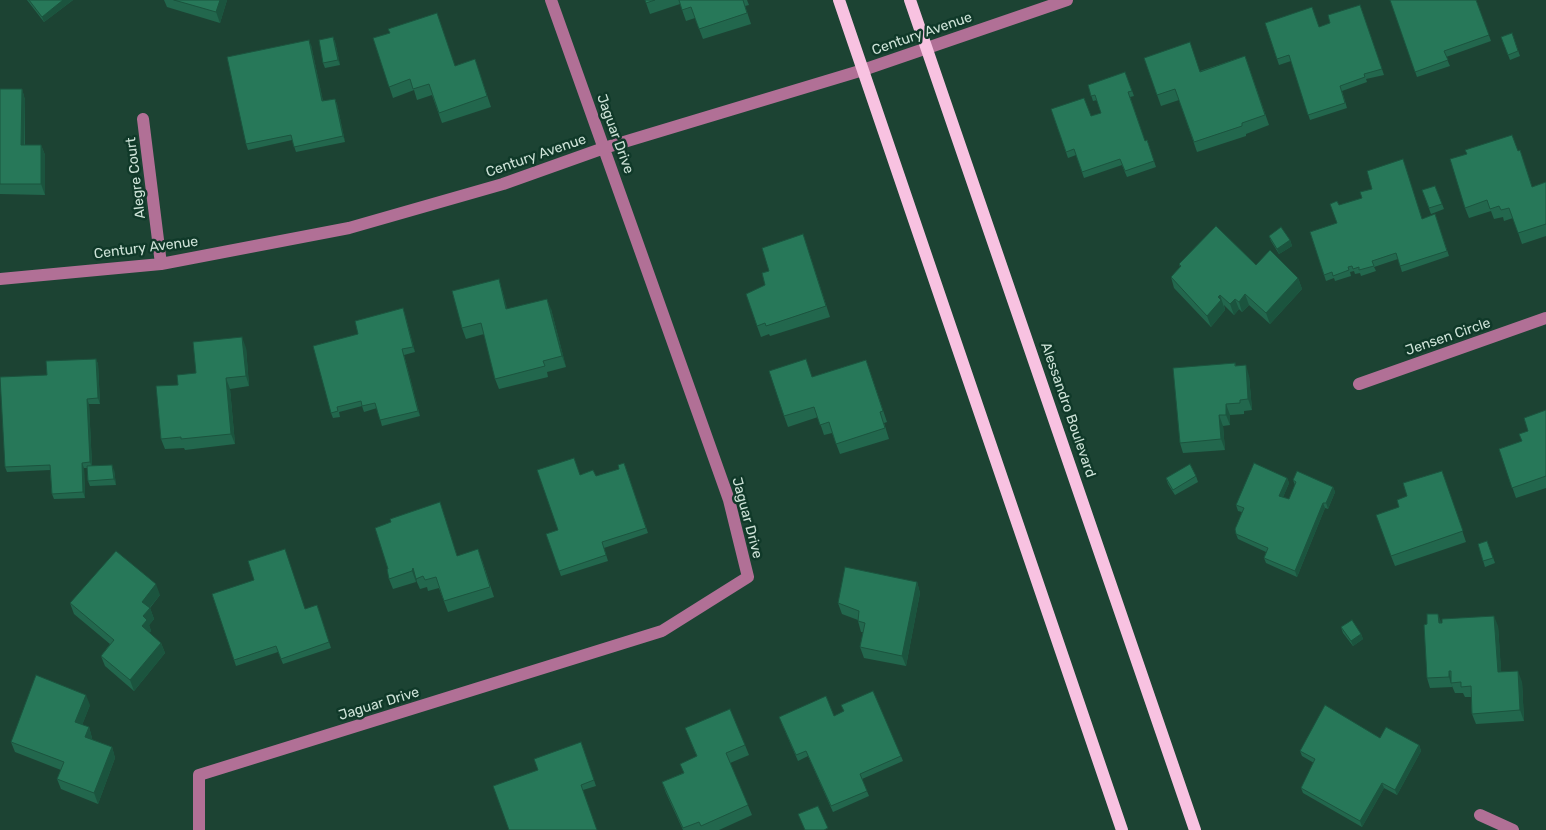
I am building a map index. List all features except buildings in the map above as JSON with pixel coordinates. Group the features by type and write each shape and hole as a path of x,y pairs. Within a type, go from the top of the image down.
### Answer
{"main road":[{"path":"839,0 1122,830"},
{"name":"Alessandro Boulevard","path":"910,0 1195,830"}],"street":[{"name":"Jaguar Drive","path":"199,830 199,775 662,632 748,577 729,500 550,0"},
{"name":"Century Avenue","path":"0,279 161,264 349,228 503,184 604,148 863,70 1067,0"},
{"name":"Alegre Court","path":"144,119 161,264"},
{"name":"Jensen Circle","path":"1359,384 1546,318"},
{"path":"1480,815 1513,830"}]}
